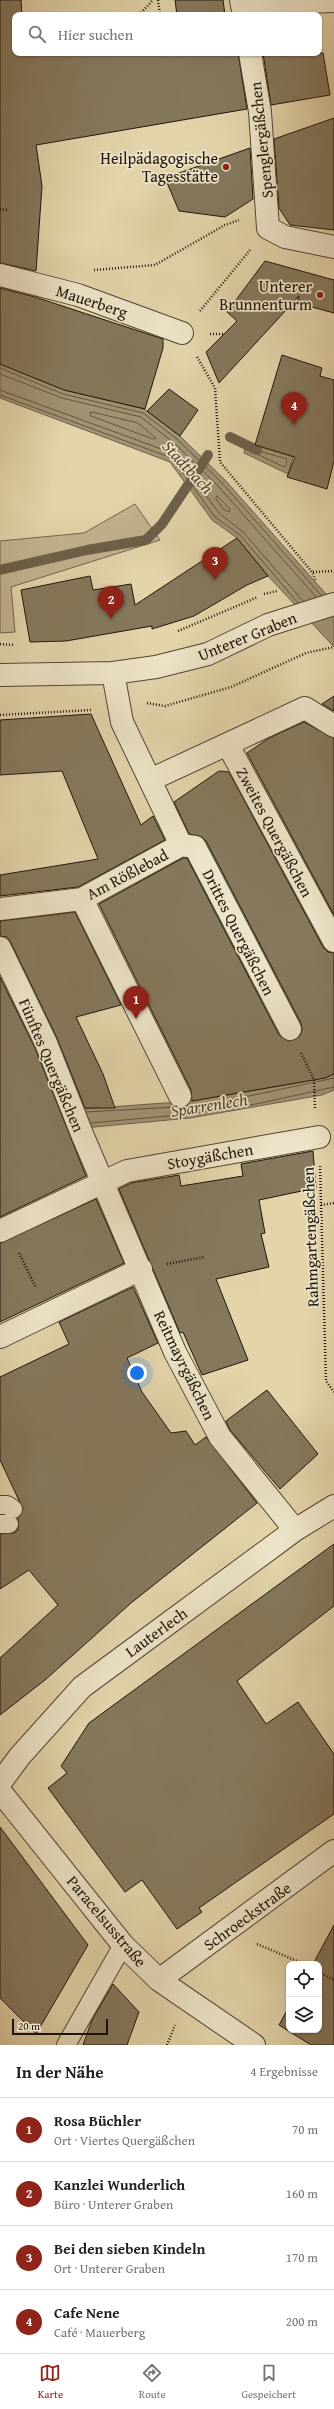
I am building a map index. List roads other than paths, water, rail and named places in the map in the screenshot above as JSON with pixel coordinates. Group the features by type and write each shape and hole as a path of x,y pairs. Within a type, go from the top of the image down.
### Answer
{"street":[{"name":"Spenglergäßchen","path":"251,56 260,112 268,228 285,237 334,246"},
{"name":"Mauerberg","path":"0,275 78,295 182,333"},
{"name":"Unterer Graben","path":"0,675 113,673 156,667 208,654 268,625 330,605"},
{"name":"Am Rößlebad","path":"0,909 82,899 181,845 122,722 113,673"},
{"path":"150,780 305,708 334,726"},
{"name":"Zweites Quergäßchen","path":"228,745 334,941"},
{"name":"Drittes Quergäßchen","path":"181,845 195,847 290,1029"},
{"path":"82,899 180,1096"},
{"name":"Fünftes Quergäßchen","path":"0,948 46,1043 103,1182"},
{"name":"Stoygäßchen","path":"3,1229 127,1171 319,1137"},
{"name":"Reitmayrgäßchen","path":"103,1182 176,1352 220,1437 295,1530"},
{"path":"0,1337 141,1269"},
{"name":"Lauterlech","path":"0,1783 20,1756 82,1687 295,1530 334,1506"},
{"name":"Paracelsusstraße","path":"0,1791 123,1945 159,1980 254,2045"},
{"name":"Schroeckstraße","path":"159,1980 334,1851"}],"lane":[{"path":"243,8 282,4 334,3"},
{"path":"66,2045 123,1945"}],"water":[{"name":"Stadtbach","path":"0,364 64,390 144,409 180,436 226,481 334,603 334,647 270,578 237,538 212,520 170,462 0,398"},
{"path":"246,440 255,445 293,457 288,474 244,453"},
{"name":"Sparrenlech","path":"334,1074 334,1090 322,1095 190,1118 20,1134 0,1115 192,1101 302,1082"}],"waterway":[{"path":"230,437 257,450"},
{"name":"Stadtbach","path":"0,570 87,550 146,540 162,524 208,455"}],"place":[{"name":"Heilpädagogische Tagesstätte","path":"226,167"},
{"name":"Unterer Brunnenturm","path":"320,295"},
{"name":"Cafe Nene","path":"294,425"},
{"name":"Bei den sieben Kindeln","path":"215,580"},
{"name":"Kanzlei Wunderlich","path":"111,619"},
{"name":"Rosa Büchler","path":"136,1019"}]}
